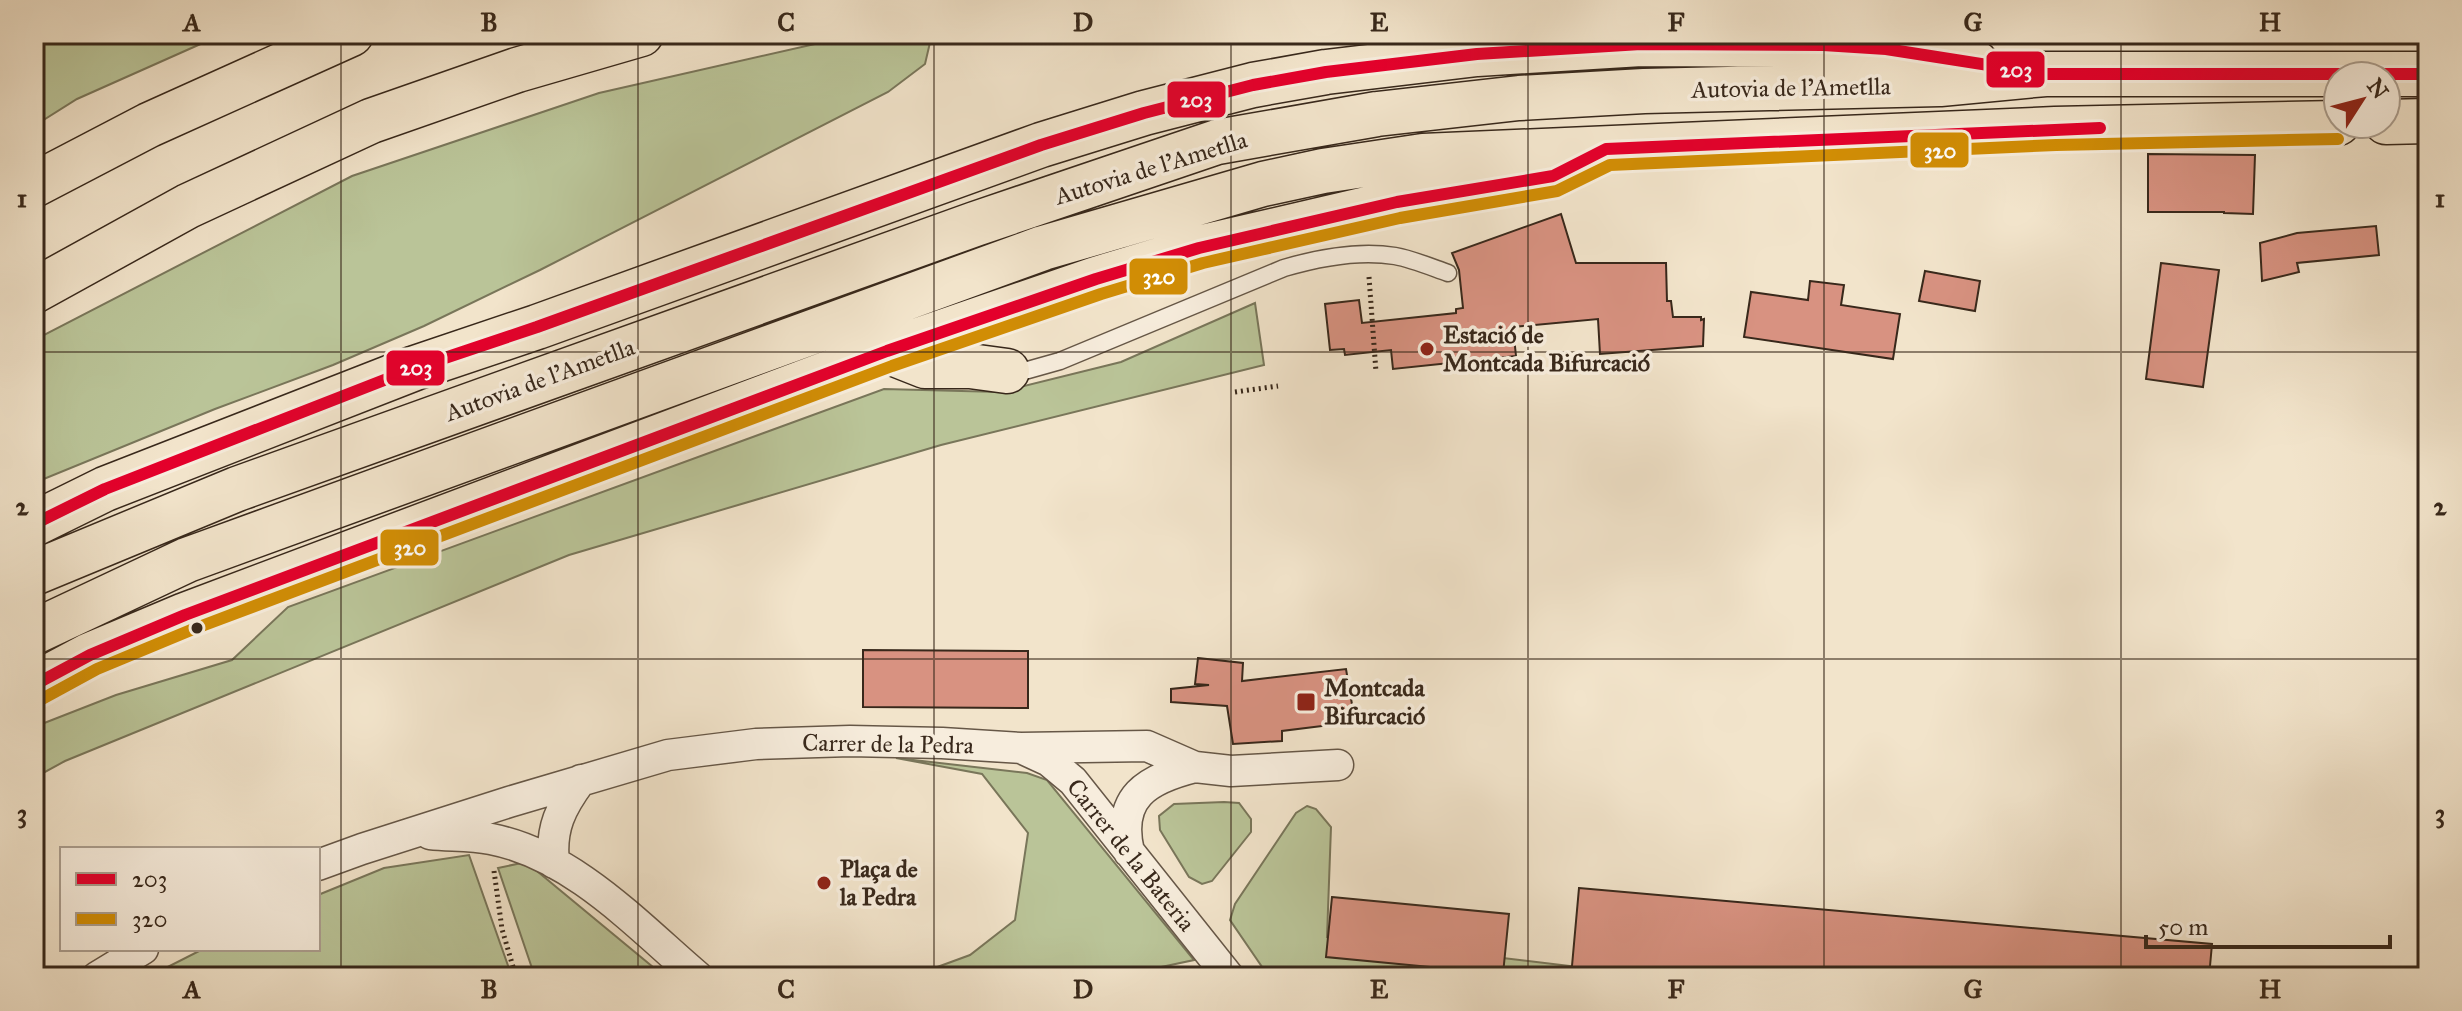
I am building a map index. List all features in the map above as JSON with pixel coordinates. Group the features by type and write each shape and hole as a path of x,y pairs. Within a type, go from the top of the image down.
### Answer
{"highway":[{"path":"34,185 149,125 351,34"},
{"path":"34,291 188,206 371,121 517,70 641,34"},
{"path":"34,524 105,489 415,368 1041,145 1144,113 1253,85 1326,72 1477,54 1641,44 1823,45 1886,49 2045,74"},
{"name":"Autovia de l'Ametlla","path":"34,573 237,489 975,224 1217,142 1377,114 1519,98 1644,91 1940,84 2045,74 2428,74"},
{"path":"2402,122 2428,121"},
{"name":"Autovia de l'Ametlla","path":"34,632 187,560 1043,248 1263,184 1323,171 1423,156 2055,129 2322,123"},
{"path":"34,685 90,655 185,615 990,314 1199,248 1397,202 1553,176 1606,149"},
{"path":"990,314 992,351 1007,371"},
{"path":"887,351 925,366 970,366 1007,371"}],"street":[{"name":"Carrer de la Pedra","path":"320,864 509,802 668,755 756,744 850,741 1021,748 1147,746 1195,767 1231,771 1338,765"},
{"name":"Carrer de la Bateria","path":"1021,748 1049,761 1073,781 1229,977"},
{"name":"Carrer de la Pedra","path":"1129,852 1124,831 1127,815 1136,797 1151,783 1171,773 1195,767"},
{"path":"554,863 552,843 563,804 581,780"},
{"path":"490,839 495,820 509,802"},
{"path":"412,833 490,839 518,846 554,863 599,892 698,977"},
{"path":"97,977 140,951"}],"lane":[{"path":"1007,371 1028,370 1060,361 1284,268 1322,259 1367,254 1395,256 1448,273"}],"path":[{"path":"1367,254 1376,372"},
{"path":"1235,392 1278,386"},
{"path":"490,839 502,929 516,977"}],"green space":[{"path":"34,34 223,34 77,99 34,126"},
{"path":"859,34 932,34 925,64 888,92 540,270 424,326 333,365 34,483 34,341 38,338 352,176 599,93"},
{"path":"1255,303 1264,365 941,445 569,555 65,761 34,778 34,727 116,695 232,660 288,607 884,389 1000,392 1121,362"},
{"path":"896,758 1027,773 1047,780 1194,960 1128,974 1128,977 910,977 970,955 1015,920 1028,833 982,774"},
{"path":"1239,803 1251,819 1251,832 1212,881 1202,884 1189,877 1160,830 1159,816 1174,804"},
{"path":"1307,806 1316,809 1331,827 1327,937 1661,977 1269,977 1230,920 1235,904 1296,813"},
{"path":"469,855 512,977 148,977 199,951 320,951 320,894 384,868"},
{"path":"526,862 665,977 535,977 498,868"}],"building":[{"path":"2148,154 2255,155 2253,214 2148,212"},
{"path":"1561,214 1576,263 1666,263 1667,301 1671,301 1673,317 1704,319 1703,346 1600,354 1598,319 1513,327 1516,356 1393,369 1391,350 1345,355 1344,349 1330,350 1325,304 1359,300 1362,323 1456,313 1456,309 1463,308 1459,270 1452,253"},
{"path":"2376,226 2379,255 2297,263 2299,272 2262,281 2260,243 2297,233"},
{"path":"2161,263 2219,270 2203,387 2146,379"},
{"path":"1925,271 1980,281 1975,311 1919,301"},
{"path":"1810,281 1844,285 1841,305 1900,314 1893,359 1744,337 1751,292 1808,300"},
{"path":"863,650 1028,651 1028,708 863,707"},
{"path":"1198,658 1243,663 1242,681 1346,669 1355,722 1282,731 1282,741 1233,744 1227,706 1171,702 1171,689 1209,685 1195,684"},
{"path":"1579,888 2212,944 2209,977 1571,977"},
{"path":"1332,897 1509,914 1503,974 1326,957"}],"transit line":[{"name":"203","path":"34,524 105,489 415,368 1041,145 1144,113 1253,85 1326,72 1477,54 1641,44 1823,45 1886,49 2045,74 2428,74"},
{"name":"203","path":"34,685 90,655 185,615 887,351 1096,279 1199,248 1397,202 1553,176 1606,149 2100,128"},
{"name":"320","path":"42,699 97,669 191,630 892,366 1101,294 1203,263 1400,218 1557,191 1610,165 2056,145 2322,139"}],"place":[{"name":"Estació de Montcada Bifurcació","path":"1427,349"},
{"name":"Montcada Bifurcació","path":"1306,702"},
{"name":"Plaça de la Pedra","path":"824,883"}]}
